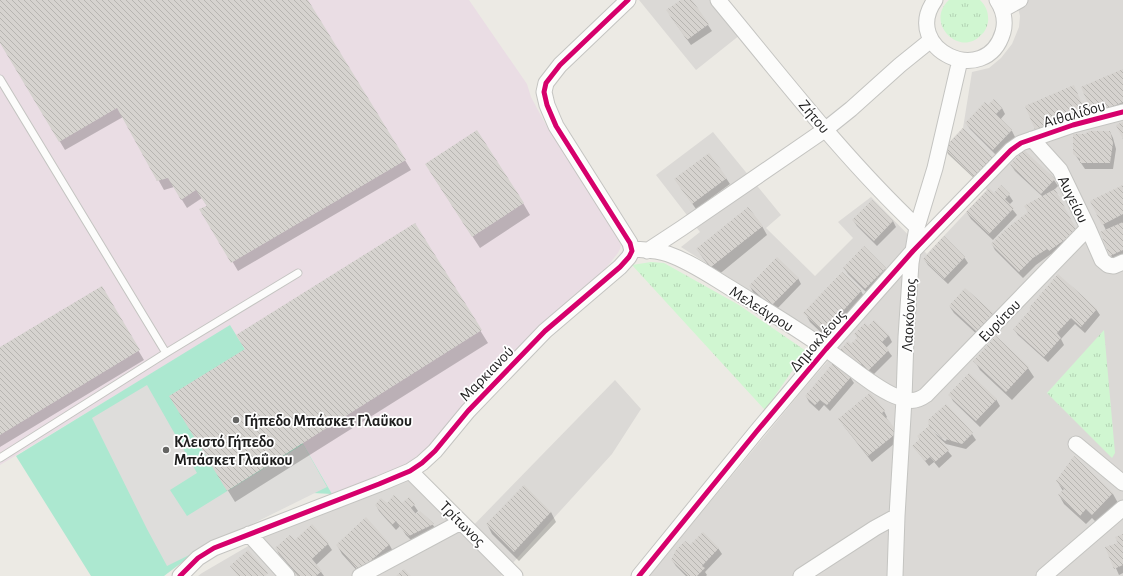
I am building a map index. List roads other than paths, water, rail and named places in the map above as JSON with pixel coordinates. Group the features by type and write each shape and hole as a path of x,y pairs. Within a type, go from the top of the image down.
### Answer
{"street":[{"name":"Ζήτου","path":"718,0 874,184 917,227"},
{"path":"935,0 927,21 929,34 932,40 943,54 951,58 969,61 988,54 1000,39 1004,20 999,5 1020,0"},
{"path":"626,1 560,65 552,74 545,86 544,92 547,105 556,126 630,243 639,250 682,228 826,128 851,109 900,65 932,40"},
{"name":"Λαοκόοντος","path":"895,576 904,400 906,323 913,251 917,227 935,168 960,60"},
{"name":"Αιθαλίδου","path":"1032,139 1073,125 1123,112"},
{"name":"Αυγείου","path":"1032,139 1060,170 1102,260 1108,265 1114,266 1123,262"},
{"name":"Δημοκλέους","path":"639,576 826,349 913,251 1012,150 1021,143 1032,139"},
{"name":"Ευρύτου","path":"904,400 920,400 926,395 1088,228"},
{"name":"Μελεάγρου","path":"639,250 666,253 696,268 770,312 826,349 876,385 904,400"},
{"name":"Μαρκιανού","path":"180,576 198,558 214,548 372,487 410,471 422,463 435,451 468,411 545,331 620,267 629,257 639,250"},
{"path":"1076,444 1123,484"},
{"name":"Τρίτωνος","path":"410,471 515,576"},
{"path":"1044,576 1123,508"},
{"path":"801,576 875,528 897,516"},
{"path":"360,576 461,522"},
{"path":"249,534 287,576"}],"lane":[{"path":"0,79 166,353"},
{"path":"0,458 166,353 298,273"}],"place":[{"name":"Γήπεδο Μπάσκετ Γλαΰκου","path":"236,420"},
{"name":"Κλειστό Γήπεδο Μπάσκετ Γλαΰκου","path":"166,450"}]}
